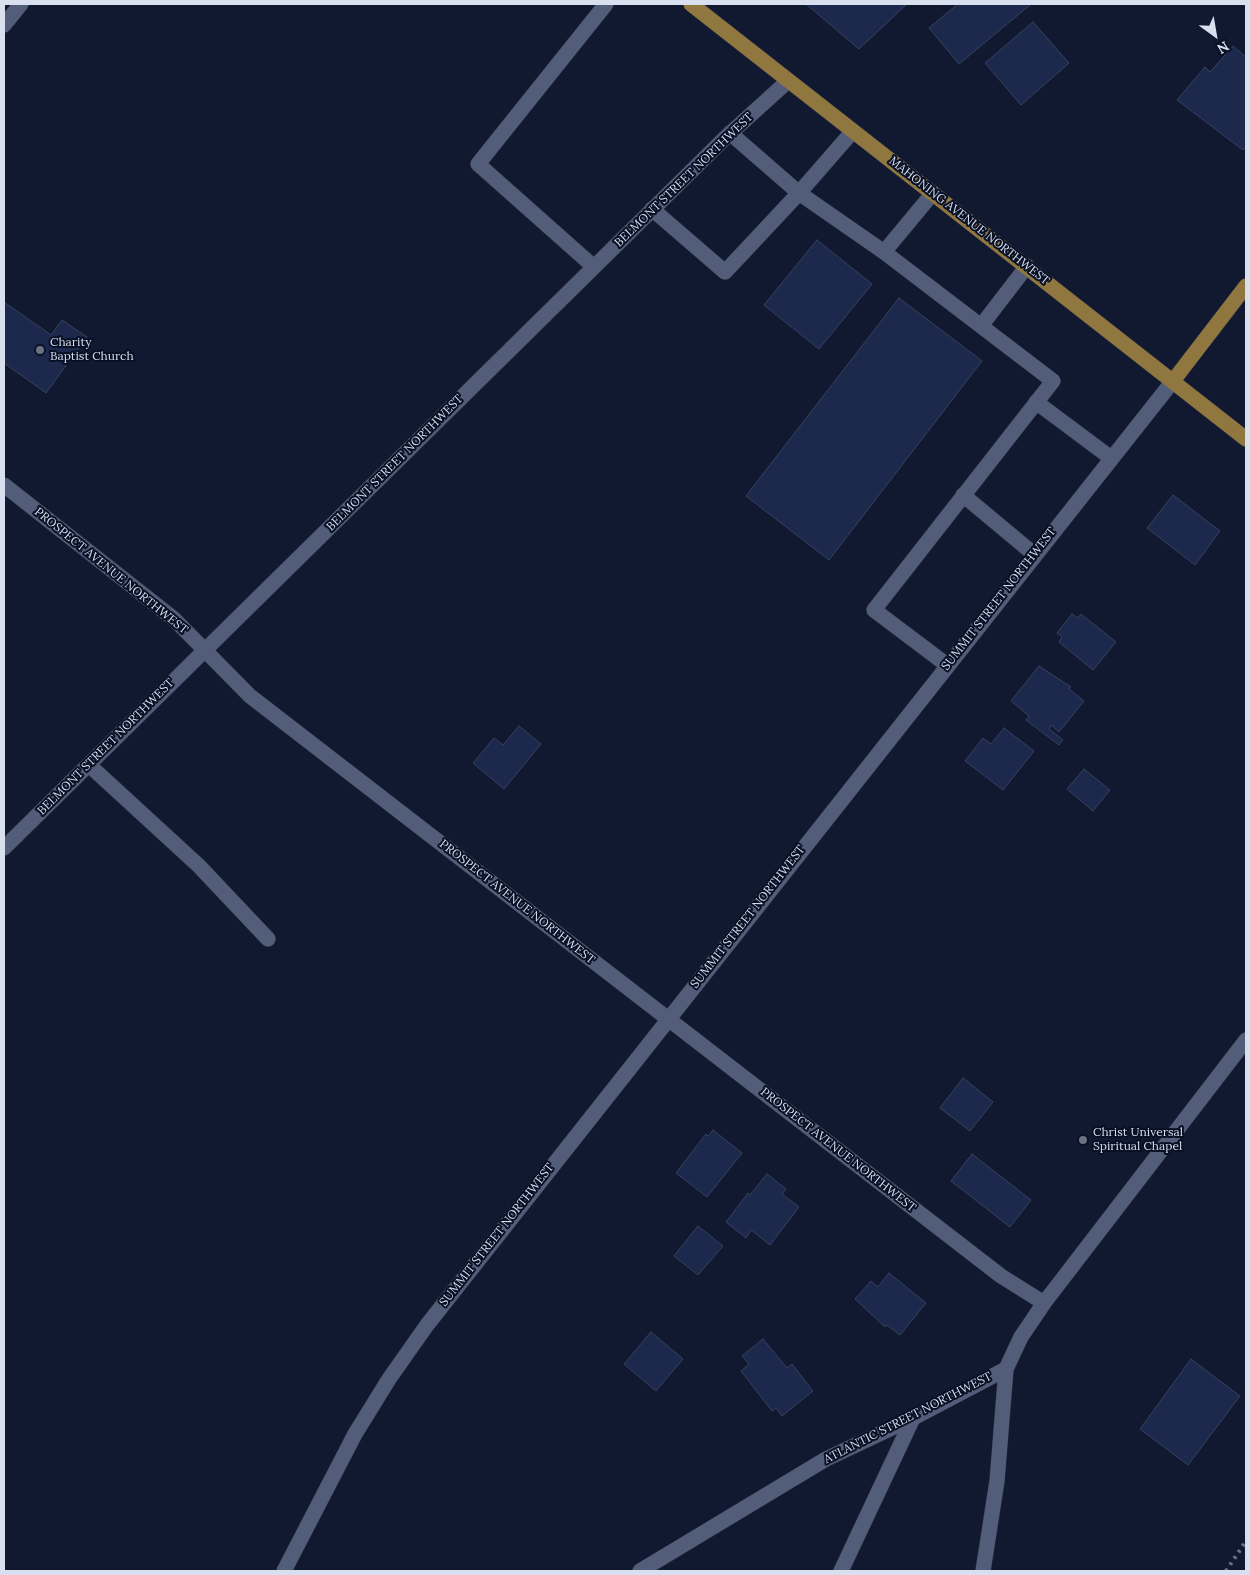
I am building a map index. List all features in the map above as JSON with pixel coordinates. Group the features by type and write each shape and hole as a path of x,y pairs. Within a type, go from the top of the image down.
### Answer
{"main road":[{"name":"MAHONING AVENUE NORTHWEST","path":"691,4 1246,439"},
{"name":"SUMMIT STREET NORTHWEST","path":"1173,381 1246,286"}],"street":[{"path":"4,25 21,4"},
{"path":"594,266 478,164 606,4"},
{"name":"BELMONT STREET NORTHWEST","path":"4,848 652,209 730,133 788,81"},
{"path":"652,209 725,272 800,193 853,131"},
{"path":"730,133 800,193 884,252 1052,381 874,610 947,665"},
{"path":"884,252 933,193"},
{"path":"981,326 1027,266"},
{"name":"SUMMIT STREET NORTHWEST","path":"284,1571 355,1434 427,1325 1173,381"},
{"path":"1036,402 1111,458"},
{"name":"PROSPECT AVENUE NORTHWEST","path":"4,485 174,619 250,696 1000,1276 1044,1303"},
{"path":"962,495 1035,554"},
{"path":"88,765 199,866 268,939"},
{"name":"ATLANTIC STREET NORTHWEST","path":"640,1571 826,1459 913,1418 1006,1369 1021,1336 1044,1303 1246,1040"},
{"path":"983,1571 997,1481 1006,1369"},
{"path":"842,1571 913,1418"}],"building":[{"path":"806,4 907,4 859,49"},
{"path":"958,4 1030,5 959,64 929,28"},
{"path":"1033,22 1069,63 1021,105 985,63"},
{"path":"1233,46 1246,57 1246,147 1243,150 1177,100 1205,67 1210,72"},
{"path":"817,240 872,284 819,349 764,305"},
{"path":"899,298 982,361 829,560 746,496"},
{"name":"Charity Baptist Church","path":"4,302 51,335 62,320 87,337 46,393 4,363"},
{"path":"1173,495 1220,531 1195,565 1147,528"},
{"path":"1072,614 1078,618 1081,614 1116,642 1093,670 1059,642 1062,637 1057,633"},
{"path":"1039,666 1071,687 1069,689 1084,701 1059,732 1051,725 1049,729 1063,740 1059,745 1026,720 1029,716 1011,701"},
{"path":"519,726 541,744 504,789 473,763 494,738 503,745"},
{"path":"1004,728 1034,751 1003,790 965,761 983,738 991,744"},
{"path":"1084,769 1110,790 1093,811 1067,789"},
{"path":"963,1078 993,1102 970,1131 940,1108"},
{"path":"713,1130 742,1153 707,1197 676,1173 706,1134 708,1136"},
{"path":"972,1154 1031,1200 1010,1227 951,1181"},
{"path":"767,1174 786,1189 782,1194 799,1207 770,1245 751,1230 746,1238 726,1222 748,1193 750,1195"},
{"path":"698,1226 723,1246 698,1275 674,1256"},
{"path":"889,1273 926,1303 900,1335 887,1325 885,1327 855,1299 871,1281 878,1287"},
{"path":"651,1332 683,1359 656,1391 624,1364"},
{"path":"763,1339 787,1368 792,1364 813,1391 782,1416 776,1408 772,1411 741,1371 749,1364 742,1356"},
{"path":"1191,1359 1240,1396 1188,1465 1140,1429"}],"railway":[{"path":"1226,1571 1246,1541"}],"place":[{"name":"Charity Baptist Church","path":"40,350"},
{"name":"Christ Universal Spiritual Chapel","path":"1083,1140"}]}
